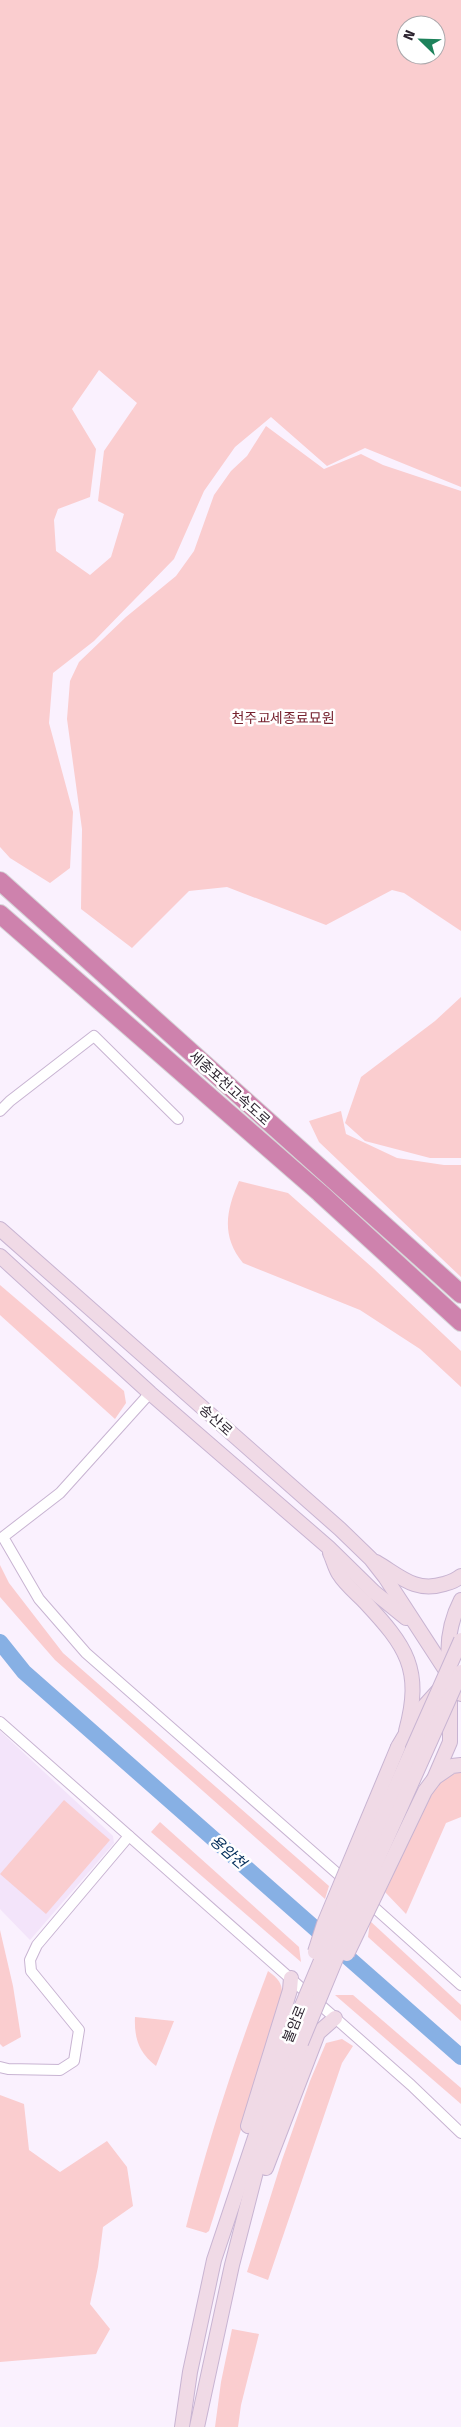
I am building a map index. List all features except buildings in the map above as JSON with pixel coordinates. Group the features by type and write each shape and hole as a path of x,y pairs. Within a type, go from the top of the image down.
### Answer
{"highway":[{"name":"세종포천고속도로","path":"0,881 461,1294"},
{"name":"세종포천고속도로","path":"0,914 90,995 320,1193 461,1322"}],"street":[{"path":"0,1112 10,1101 94,1036 178,1119"},
{"name":"송산로","path":"0,1229 340,1529 371,1559 416,1625 458,1674 461,1694"},
{"name":"송산로","path":"0,1256 150,1393 328,1547 374,1592 416,1625"},
{"path":"150,1393 60,1493 2,1538 39,1599 86,1653 461,1985"},
{"path":"328,1547 338,1574 389,1628 407,1656 413,1686 413,1706 406,1731"},
{"path":"371,1559 408,1583 430,1588 456,1581 461,1576"},
{"path":"294,2041 333,1984 425,1791 434,1779 450,1742 458,1674 447,1656 448,1636 461,1600"},
{"name":"불암로","path":"182,2427 190,2372 214,2260 358,1870 461,1640"},
{"path":"294,2041 324,1924 398,1747 406,1731 428,1699 458,1674"},
{"name":"불암로","path":"197,2427 206,2374 232,2265 261,2152 294,2041 371,1874 458,1674"},
{"path":"0,1722 291,1978 411,2085 461,2133"},
{"path":"434,1779 452,1766 461,1765"},
{"path":"0,2067 8,2069 60,2070 74,2061 79,2030 31,1971 30,1960 37,1946 129,1836"},
{"path":"214,2260 219,2221 290,1990 291,1978"},
{"path":"232,2265 248,2230 270,2154 318,2032 335,2018"},
{"path":"174,2427 190,2372"},
{"path":"204,2427 206,2374"}],"shaded area":[{"path":"0,1731 113,1836 114,1843 30,1940 0,1909"}],"green space":[{"path":"0,0 461,0 461,487 365,448 327,466 271,417 235,447 204,491 174,559 94,641 53,673 49,723 73,812 70,868 50,883 10,858 0,847","holes":["99,370 137,403 104,451 98,501 124,514 111,557 90,575 56,551 54,520 58,509 90,497 96,449 72,409"]},
{"name":"천주교세종료묘원","path":"266,426 324,469 361,454 383,465 461,491 461,931 404,893 392,890 326,925 227,887 189,891 132,948 81,909 82,829 67,719 70,681 79,662 126,617 176,576 194,551 214,495 231,471 247,456"},
{"path":"461,997 461,1158 430,1158 365,1141 345,1123 361,1077 435,1021"},
{"path":"341,1111 346,1134 397,1158 444,1165 461,1165 461,1277 319,1142 309,1121"},
{"path":"239,1181 288,1193 374,1269 461,1351 461,1387 420,1349 360,1310 243,1263 231,1243 228,1223 231,1203"},
{"path":"0,1285 124,1391 126,1403 115,1419 0,1315"},
{"path":"0,1565 9,1583 63,1653 329,1886 325,1899 55,1660 0,1597"},
{"path":"458,1772 461,1773 461,1817 446,1823 406,1914 385,1892 435,1786 446,1777"},
{"path":"64,1800 110,1840 46,1914 0,1874"},
{"path":"160,1822 299,1947 301,1962 151,1832"},
{"path":"370,1921 461,2005 461,2021 368,1937"},
{"path":"0,1930 13,1986 21,2037 3,2047 0,2044"},
{"path":"268,1971 277,1979 281,1986 280,2006 209,2231 206,2233 186,2227 223,2098"},
{"path":"335,1995 353,1995 461,2088 461,2104"},
{"path":"135,2017 174,2021 156,2066 145,2056 139,2045 135,2032"},
{"path":"342,2039 353,2046 342,2063 268,2280 247,2272 282,2160 310,2081 326,2043"},
{"path":"0,2095 24,2104 29,2150 60,2172 107,2141 127,2167 133,2206 103,2227 98,2267 90,2304 110,2329 96,2354 0,2362"},
{"path":"232,2329 259,2334 241,2405 238,2427 215,2427 221,2382"}],"waterway":[{"name":"용암천","path":"0,1642 24,1672 461,2057"}]}
